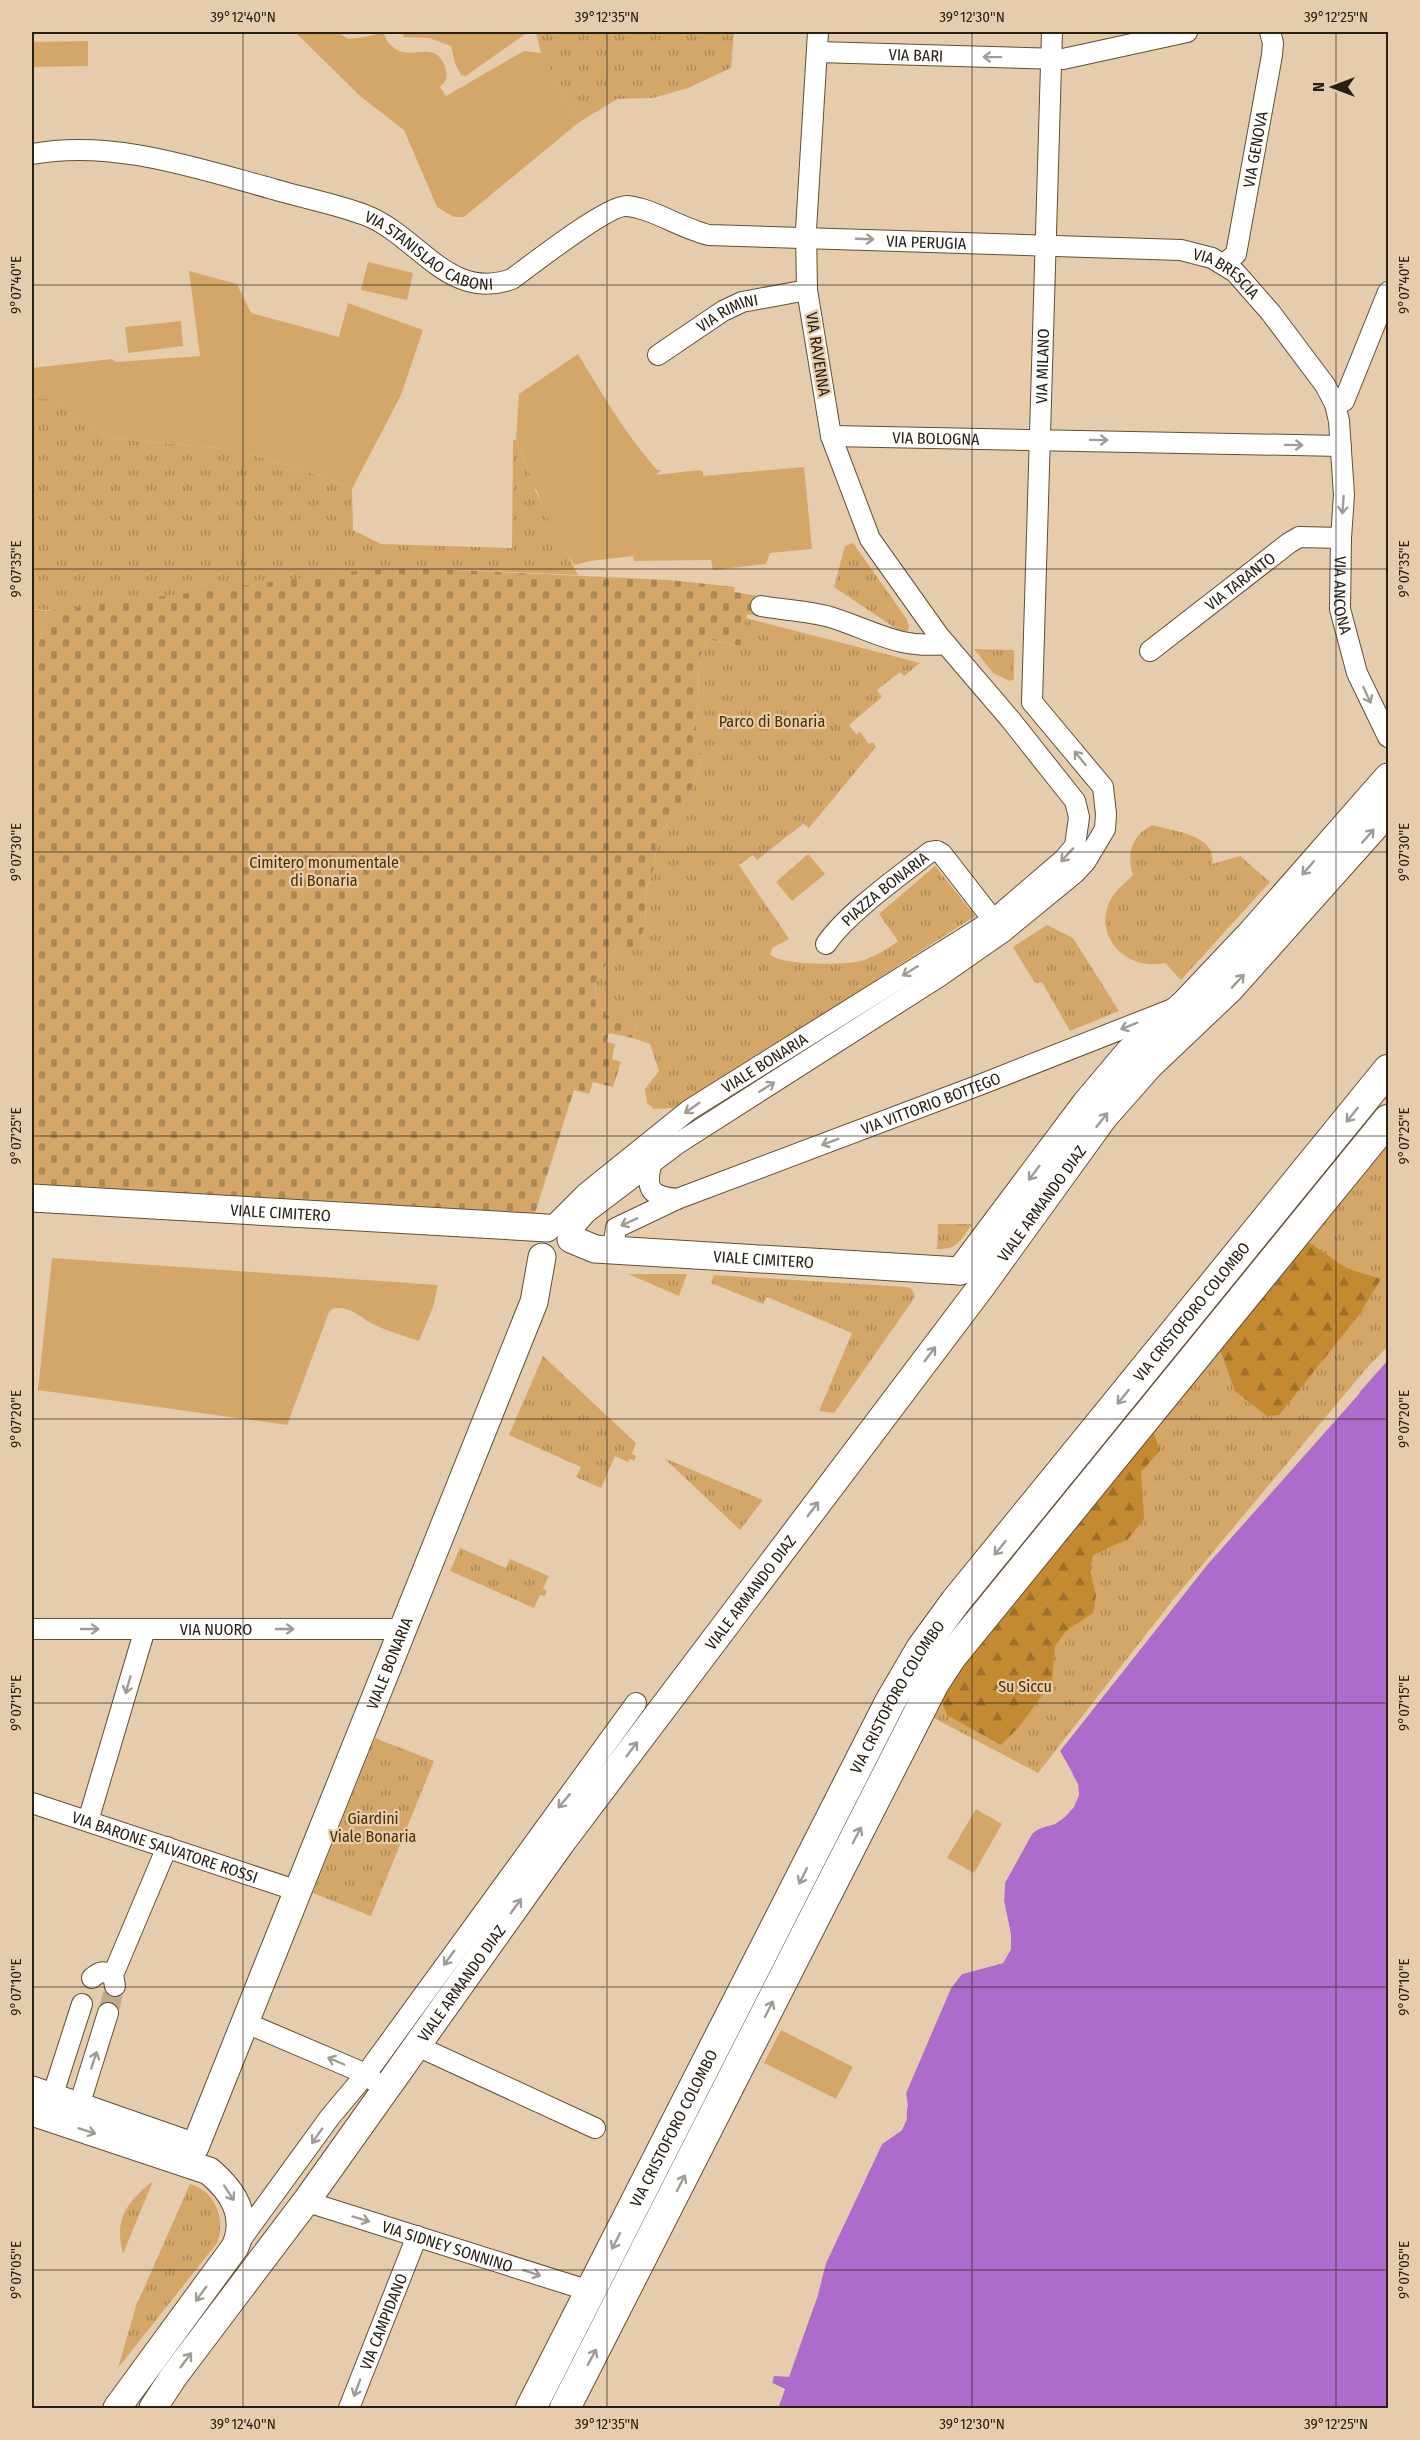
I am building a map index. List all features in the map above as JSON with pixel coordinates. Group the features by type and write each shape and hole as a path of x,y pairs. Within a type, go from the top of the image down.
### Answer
{"main road":[{"name":"VIALE ARMANDO DIAZ","path":"153,2409 179,2369 307,2200 376,2082 416,2045 971,1279 1093,1095 1129,1052 1184,1004 1253,931 1389,777"},
{"name":"VIALE ARMANDO DIAZ","path":"971,1279 1104,1117 1149,1066 1230,989 1389,812"},
{"name":"VIA CRISTOFORO COLOMBO","path":"531,2409 890,1702 921,1649 956,1601 1389,1070"},
{"name":"VIA CRISTOFORO COLOMBO","path":"566,2409 934,1683 966,1638 1389,1120"},
{"name":"VIALE CIMITERO","path":"32,1198 553,1240 604,1249 971,1279"},
{"name":"VIALE BONARIA","path":"186,2150 191,2118 226,2045 244,2022 534,1302 553,1240"},
{"path":"38,2100 79,2106 186,2150 222,2182 234,2199 240,2214 241,2233 235,2247"},
{"path":"38,2100 186,2150"},
{"name":"VIALE ARMANDO DIAZ","path":"117,2409 235,2247"}],"street":[{"name":"VIA RAVENNA","path":"818,32 806,237 807,290 831,436 870,539 946,645 1010,719"},
{"name":"VIA MILANO","path":"1032,702 1052,32"},
{"path":"1051,58 1063,58 1186,32"},
{"name":"VIA GENOVA","path":"1224,264 1236,254 1272,56 1273,43 1270,32"},
{"name":"VIA BARI","path":"817,52 1051,58"},
{"name":"VIA STANISLAO CABONI","path":"32,154 77,151 111,152 143,157 194,168 364,214 402,235 451,275 476,284 501,283 512,279 599,217 619,206 637,208 693,232 709,235 806,237"},
{"name":"VIA PERUGIA","path":"806,237 1046,245"},
{"name":"VIA BRESCIA","path":"1046,245 1181,250 1196,252 1224,264 1271,313 1325,385 1337,412"},
{"name":"VIA RIMINI","path":"658,355 723,311 742,302 807,290"},
{"path":"1337,412 1344,401 1389,292"},
{"name":"VIA ANCONA","path":"1337,412 1344,495 1340,609 1357,673 1389,737"},
{"name":"VIA BOLOGNA","path":"831,436 1041,439"},
{"path":"1041,439 1341,446"},
{"name":"VIA TARANTO","path":"1150,651 1299,537 1341,538"},
{"path":"761,606 828,616 902,644 922,647 946,645"},
{"path":"1032,702 1103,787 1075,801 1010,719 1032,702"},
{"name":"VIALE BONARIA","path":"553,1240 586,1193 689,1110 998,926 1075,873 1086,861 1105,829 1103,787"},
{"name":"VIALE BONARIA","path":"553,1240 677,1144 940,976 998,926 1076,846 1079,817 1075,801"},
{"name":"PIAZZA BONARIA","path":"826,944 848,920 930,852 937,851 942,854 998,926"},
{"name":"VIA VITTORIO BOTTEGO","path":"604,1249 616,1228 677,1199 982,1084 1184,1004"},
{"path":"651,1165 648,1181 650,1188 661,1197 677,1199"},
{"name":"VIA NUORO","path":"32,1629 403,1629"},
{"path":"88,1821 145,1629"},
{"name":"VIALE ARMANDO DIAZ","path":"235,2247 330,2117 376,2082 636,1703"},
{"name":"VIA BARONE SALVATORE ROSSI","path":"32,1803 298,1891"},
{"path":"92,1978 98,1972 104,1971 114,1980 167,1847"},
{"path":"38,2100 82,2004"},
{"path":"79,2106 108,2013"},
{"path":"244,2022 376,2082"},
{"path":"416,2045 595,2128"},
{"name":"VIA SIDNEY SONNINO","path":"307,2200 590,2291"},
{"name":"VIA CAMPIDANO","path":"350,2409 417,2236"}],"green space":[{"path":"295,32 337,32 349,39 383,32 388,42 397,50 436,54 446,70 447,76 440,87 446,96 524,51 541,53 578,123 464,217 454,217 437,207 404,130 360,96"},
{"path":"402,32 528,32 466,76 461,75 455,63 451,46 429,38 404,37"},
{"path":"536,32 734,32 731,68 688,88 653,98 617,99 578,123 541,53"},
{"path":"88,41 88,66 33,67 32,42"},
{"path":"368,262 413,273 407,300 361,290"},
{"path":"189,271 237,284 251,313 339,337 348,303 423,330 401,395 352,489 327,478 236,450 111,438 77,419 52,400 32,396 32,368 112,359 116,362 200,356"},
{"path":"181,321 183,346 128,353 125,327"},
{"path":"578,354 625,428 657,470 661,470 656,475 699,470 703,472 703,476 804,467 812,549 770,553 766,564 713,570 711,560 634,561 633,556 574,565 550,524 529,478 531,476 516,440 519,394"},
{"path":"32,396 52,400 77,419 111,438 236,450 327,478 352,489 353,530 381,544 512,548 513,440 516,440 531,476 529,478 578,575 413,568 54,611 32,609"},
{"path":"853,543 906,618 909,625 908,631 901,632 834,587 845,546"},
{"name":"Cimitero monumentale di Bonaria","path":"413,568 669,580 735,587 734,592 764,597 758,616 747,614 740,646 707,639 699,659 698,705 692,730 694,748 702,755 695,780 682,808 656,835 655,865 646,890 645,923 639,944 635,944 629,954 616,948 595,982 596,1008 606,1010 605,1015 625,1018 625,1021 636,1024 633,1038 609,1033 606,1042 615,1044 612,1059 621,1062 613,1087 593,1082 589,1094 574,1090 535,1213 32,1186 32,671 47,611 356,571"},
{"path":"32,609 47,611 32,671"},
{"name":"Parco di Bonaria","path":"746,618 920,663 904,676 900,672 877,690 882,697 849,725 856,734 860,732 869,744 873,742 876,747 809,828 803,824 757,860 753,855 739,865 789,939 772,948 770,954 786,961 828,964 861,961 881,952 898,941 879,914 935,866 975,916 678,1108 654,1109 647,1103 645,1089 659,1071 650,1044 633,1038 636,1024 605,1015 606,1010 596,1008 595,982 616,948 645,923 646,891 655,865 656,835 682,808 695,780 702,755 694,748 692,730 698,705 699,659 707,639 739,646"},
{"path":"974,649 1014,650 1014,679 1010,681 993,673"},
{"path":"1152,825 1182,832 1201,840 1212,854 1212,864 1240,856 1270,882 1181,980 1165,963 1139,962 1128,957 1118,950 1106,929 1106,917 1111,899 1133,875 1130,860 1132,846 1140,834"},
{"path":"808,854 825,874 792,901 776,882"},
{"path":"1047,925 1073,938 1119,1011 1070,1031 1042,982 1035,983 1013,947"},
{"name":"Su Siccu","path":"1388,1144 1388,1346 1365,1370 1172,1601 1038,1773 930,1716 959,1665"},
{"path":"938,1224 972,1224 962,1239 950,1248 937,1249"},
{"path":"1307,1241 1346,1268 1381,1279 1359,1315 1279,1415 1267,1416 1235,1391 1220,1349"},
{"path":"52,1258 438,1285 433,1307 419,1341 380,1327 350,1310 332,1309 287,1425 38,1390"},
{"path":"628,1274 687,1274 679,1296"},
{"path":"714,1275 906,1287 912,1289 915,1297 834,1413 819,1411 852,1333 767,1297 763,1304 711,1283"},
{"path":"543,1356 636,1443 632,1454 636,1456 634,1461 630,1459 628,1462 615,1456 601,1488 576,1477 581,1467 509,1435"},
{"path":"1153,1431 1160,1451 1141,1472 1144,1519 1128,1539 1093,1555 1090,1570 1096,1595 1093,1613 1066,1631 1055,1646 1052,1682 1018,1728 1001,1745 947,1715 940,1697 959,1665"},
{"path":"664,1458 763,1500 740,1530"},
{"path":"460,1548 506,1568 510,1559 549,1576 543,1588 547,1591 545,1596 540,1595 534,1608 450,1571"},
{"name":"Giardini Viale Bonaria","path":"375,1738 434,1761 371,1916 313,1893"},
{"path":"976,1809 1002,1824 974,1873 947,1858"},
{"path":"781,2030 853,2067 836,2099 764,2063"},
{"path":"153,2181 123,2254 120,2231 124,2213 136,2197"},
{"path":"190,2184 206,2193 217,2208 220,2225 217,2243 118,2368 136,2306"}],"shaded area":[{"path":"1388,1360 1388,2408 778,2408 785,2389 772,2383 774,2375 789,2376 826,2263 882,2144 902,2130 908,2105 906,2093 951,1988 962,1974 1003,1963 1011,1949 1011,1935 1004,1901 1005,1883 1032,1834 1062,1819 1079,1795 1072,1772 1060,1751 1207,1565"}],"pier":[{"path":"1361,1387 1359,1394 1207,1565 1060,1751 1078,1784 1079,1795 1074,1807 1055,1824 1037,1829 1032,1834 1005,1882 1004,1901 1011,1935 1011,1949 1003,1963 962,1974 951,1988 906,2093 907,2119 902,2130 882,2144 826,2263 818,2295 789,2377 774,2376 772,2383 785,2389 778,2408 775,2408 782,2390 769,2385 771,2374 787,2373 824,2262 879,2143 900,2129 904,2118 903,2093 948,1987 961,1972 1001,1960 1008,1948 1001,1901 1002,1881 1030,1832 1036,1826 1054,1821 1072,1805 1076,1795 1075,1785 1057,1750 1205,1563"}],"tunnel":[{"path":"108,2013 115,1986"}]}
